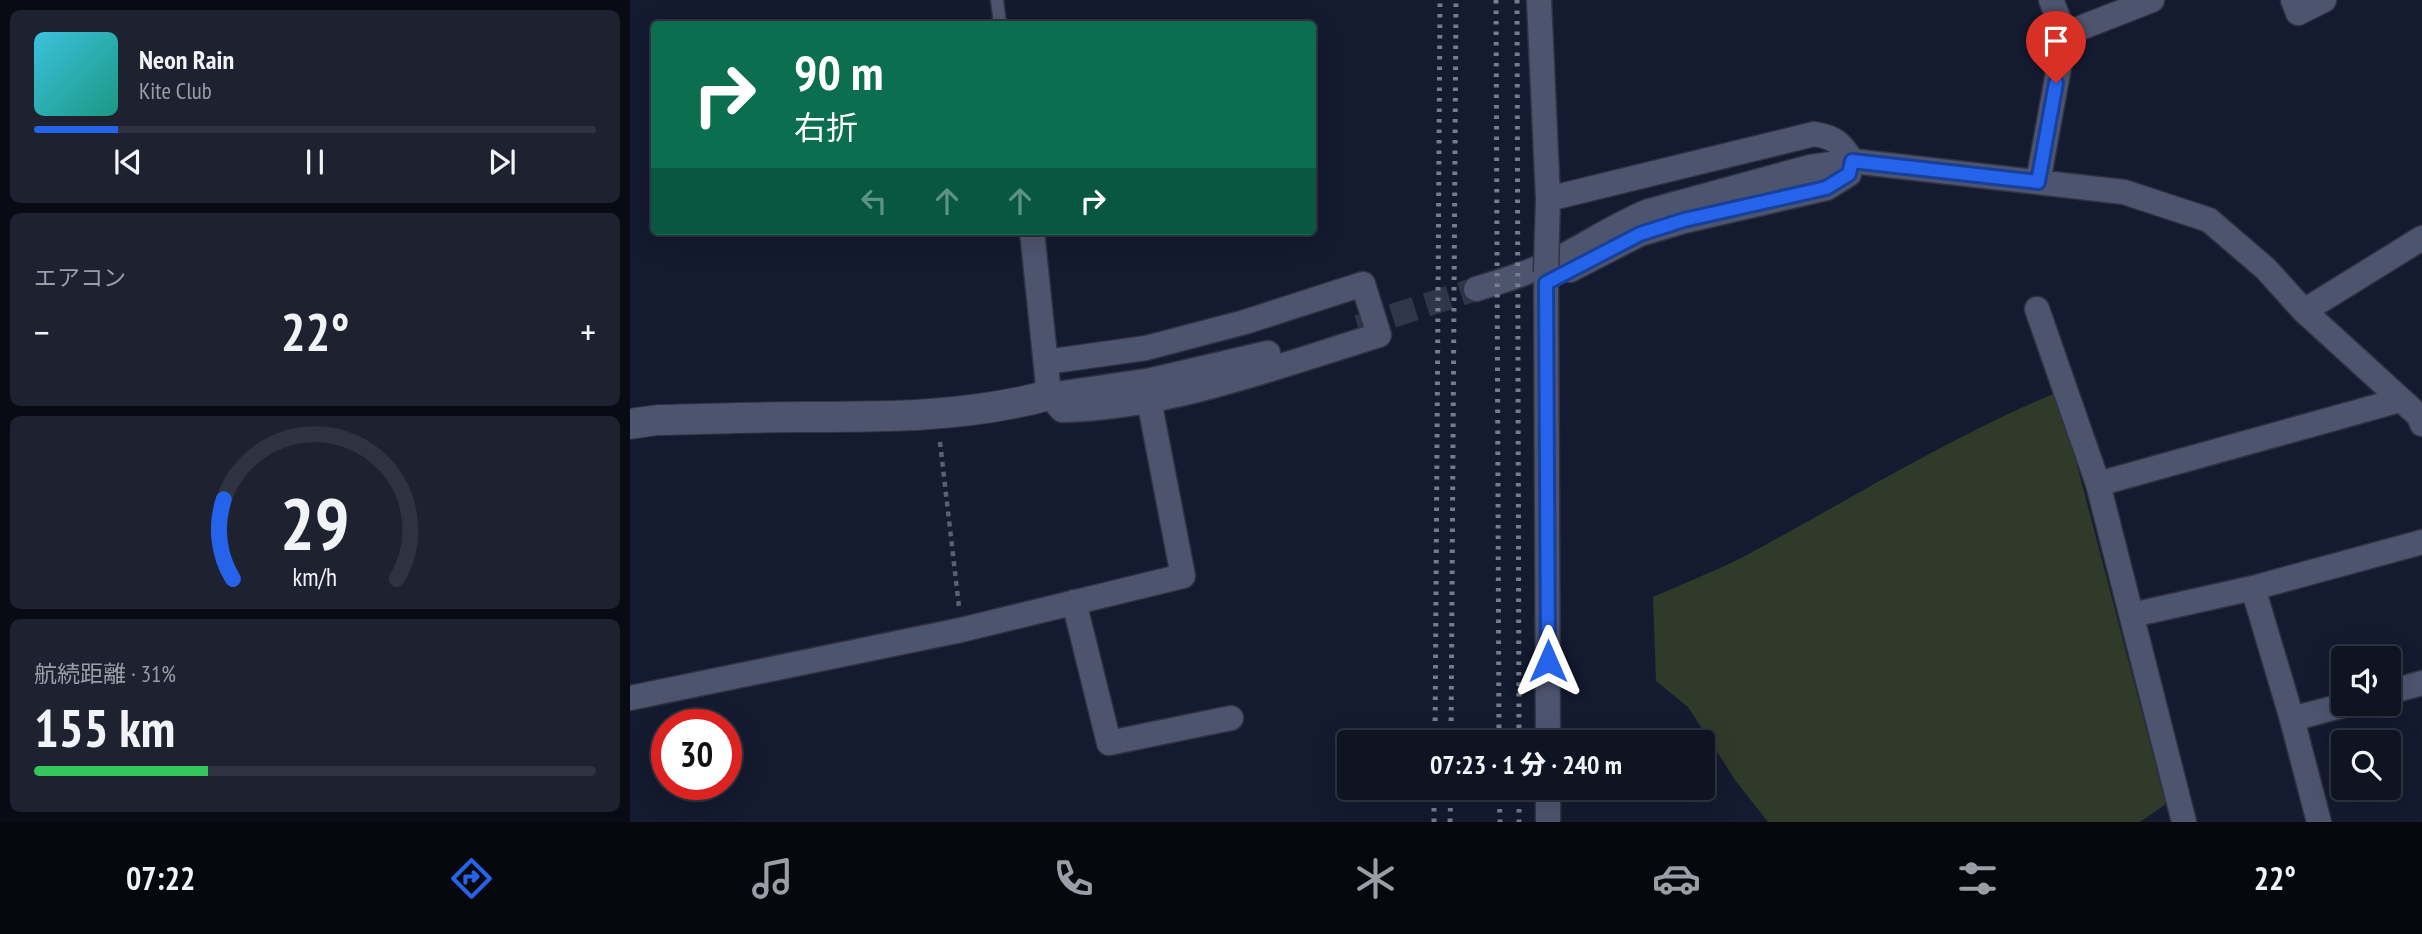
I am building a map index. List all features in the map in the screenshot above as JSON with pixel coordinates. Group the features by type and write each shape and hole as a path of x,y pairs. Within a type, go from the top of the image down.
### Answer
{"street":[{"path":"1539,0 1548,199 1548,730"},
{"path":"2038,182 2065,34 2051,0"},
{"path":"2293,0 2298,13 2324,0"},
{"path":"2065,34 2142,3"},
{"path":"1546,278 1640,234 1684,220 1826,188 1849,174 1852,161 1842,144 1829,136 1814,134 1548,199"},
{"path":"1476,289 1524,274 1563,256 1626,220 1649,211 1810,167 1852,161 2124,192 2209,220 2266,269 2304,311 2419,416 2422,424"},
{"path":"1032,235 1049,396 1062,410 1093,410 1149,400 1237,379 1379,335 1363,284 1245,322 1146,348 1046,362"},
{"path":"2304,311 2422,238"},
{"path":"2037,309 2098,484 2184,822"},
{"path":"630,424 672,420 883,417 1014,405 1049,396 1200,370 1358,327"},
{"path":"630,698 961,630 1183,576 1149,400"},
{"path":"2098,484 2400,400"},
{"path":"2132,615 2253,588 2422,542"},
{"path":"2253,588 2319,822"},
{"path":"1074,602 1109,743 1231,718"},
{"path":"2401,691 2421,689"},
{"path":"2292,719 2331,709"},
{"path":"1548,800 1548,822"}],"lane":[{"path":"998,0 1000,21"}],"path":[{"path":"936,413 961,630"}],"green space":[{"path":"2058,392 2166,804 2140,822 1768,822 1715,749 1715,730 1703,730 1688,707 1656,681 1653,597 1741,558 1976,429"}],"tunnel":[{"path":"1358,327 1476,289"}],"railway":[{"path":"1435,730 1440,0"},
{"path":"1451,730 1456,0"},
{"path":"1496,0 1499,730"},
{"path":"1517,0 1519,730"},
{"path":"1434,800 1434,822"},
{"path":"1450,822 1451,800"},
{"path":"1499,800 1500,822"},
{"path":"1519,800 1519,822"}],"route":[{"path":"1548,661 1546,283 1640,234 1684,220 1826,188 1849,174 1852,161 2038,182 2056,83"}]}
